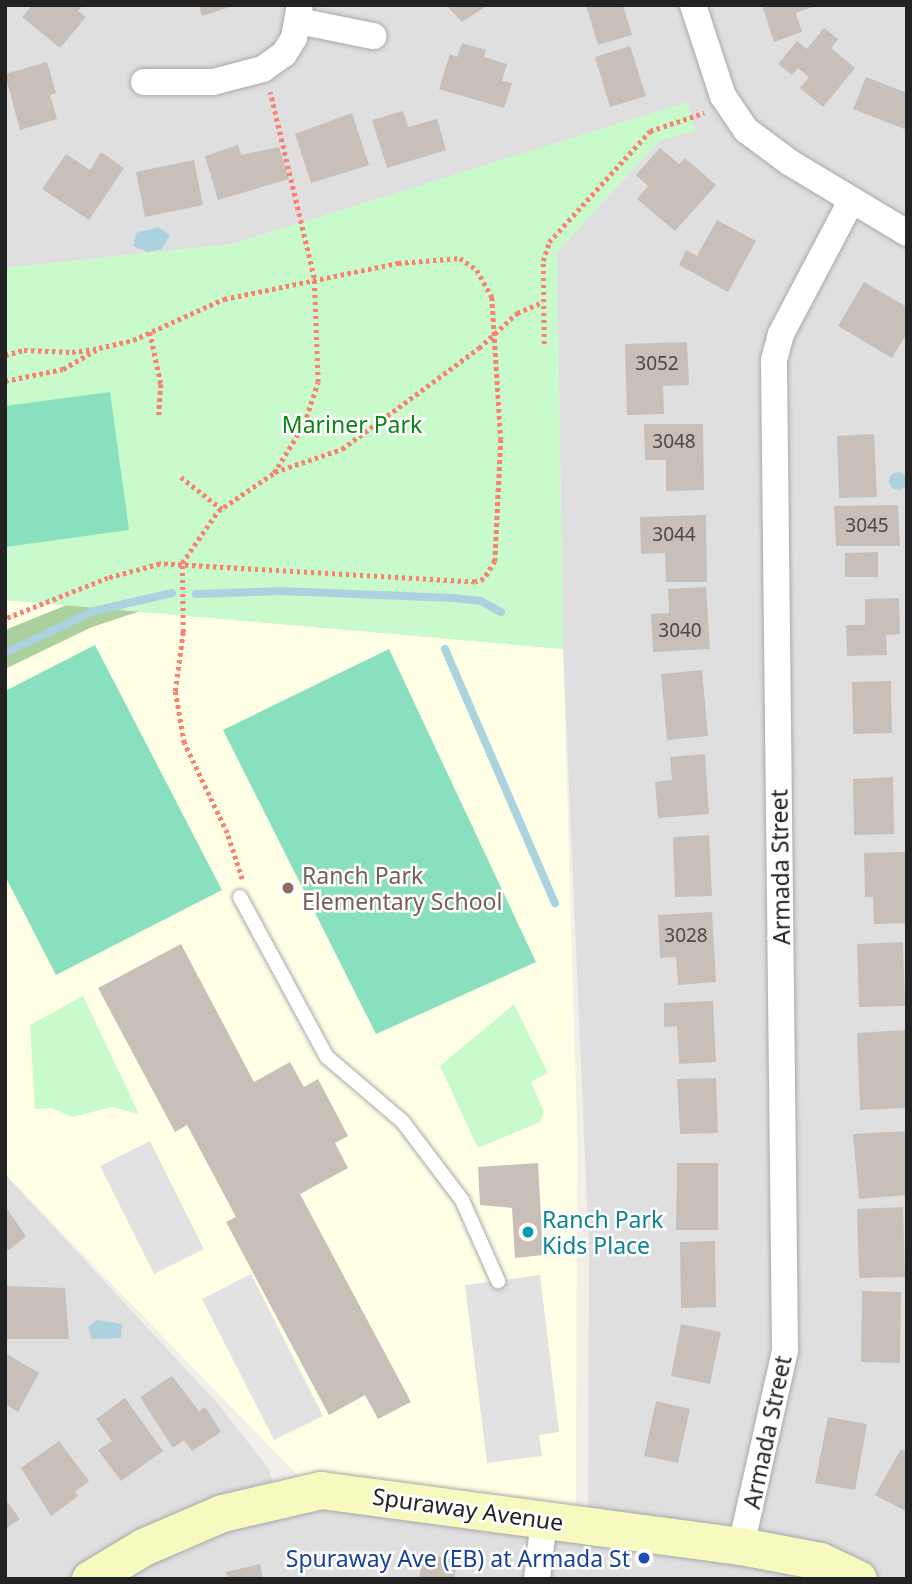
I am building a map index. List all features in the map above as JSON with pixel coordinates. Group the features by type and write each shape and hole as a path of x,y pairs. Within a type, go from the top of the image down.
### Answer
{"street":[{"path":"693,5 716,80 736,118 758,141 851,201 907,233"},
{"path":"144,82 213,82 264,69 284,54 300,13 373,36"},
{"name":"Armada Street","path":"741,1546 785,1350 774,360 780,334 851,201"},
{"name":"Spuraway Avenue","path":"105,1575 222,1513 321,1490 741,1546 820,1562 858,1579"},
{"path":"537,1579 544,1520"}],"lane":[{"path":"240,897 327,1057 403,1122 462,1200 498,1281"}],"path":[{"path":"264,69 302,214 314,278 316,393 304,424 274,473"},
{"path":"544,344 543,261 550,242 650,131 704,113"},
{"path":"5,355 24,350 72,352 99,348 150,332 224,299 314,278 460,258 486,282 496,332 501,439 495,561 484,579 466,582 332,576 182,563 136,569 5,619"},
{"path":"240,897 241,871 184,743 175,711 183,632 182,563 222,509 274,473 342,449 496,332 517,313 543,302"},
{"path":"150,332 160,384 159,415"},
{"path":"5,381 63,369 99,348"},
{"path":"181,477 222,509"}],"shaded area":[{"path":"5,5 907,5 907,1579 5,1579 5,1174 218,1404 269,1469 280,1509 322,1501 588,1536 589,1250 563,649 557,252 659,141 695,130 686,103 232,244 5,268"},
{"name":"Ranch Park Elementary School","path":"5,600 563,649 577,1126 576,1521 310,1488 5,1174"},
{"path":"150,1141 204,1249 154,1274 100,1166"},
{"path":"251,1274 323,1416 274,1440 202,1299"},
{"path":"540,1275 559,1432 539,1435 542,1456 487,1463 465,1285"}],"green space":[{"name":"Mariner Park","path":"687,102 695,130 659,141 557,252 563,649 5,600 5,268 232,244"},
{"path":"110,392 129,530 5,547 5,406"},
{"path":"96,593 171,601 92,627 5,669 5,630"},
{"path":"95,645 222,890 56,975 5,876 5,691"},
{"path":"389,649 536,962 376,1034 223,730"},
{"path":"83,996 139,1114 112,1107 72,1117 52,1108 35,1109 30,1025"},
{"path":"514,1004 548,1073 531,1082 544,1112 540,1122 478,1148 440,1066"}],"water":[{"path":"158,227 170,235 162,249 148,252 133,246 136,233"},
{"path":"894,472 902,472 907,481 905,488 894,490 889,485 889,477"},
{"path":"97,1320 122,1324 121,1338 92,1339 88,1327"}],"building":[{"path":"32,5 83,5 78,11 86,17 60,48 22,17"},
{"path":"199,5 232,5 233,6 202,16"},
{"path":"446,5 488,5 462,22"},
{"path":"586,5 623,5 632,35 598,45"},
{"path":"762,5 813,7 796,13 802,32 774,42"},
{"path":"824,28 838,39 831,48 855,68 823,107 800,88 809,77 798,68 792,75 778,64 797,41 807,49"},
{"path":"462,43 486,50 484,57 507,64 502,81 512,83 504,108 439,89 450,54 457,57"},
{"path":"630,46 646,96 610,107 595,57"},
{"path":"47,62 56,93 50,95 57,119 20,130 5,74"},
{"path":"866,77 907,93 907,130 853,109"},
{"path":"403,111 408,127 437,119 446,150 387,168 372,120"},
{"path":"352,113 369,165 311,183 295,134"},
{"path":"238,145 241,155 279,147 289,179 218,200 205,156"},
{"path":"660,148 679,164 685,158 716,185 675,231 637,199 648,186 636,175"},
{"path":"101,152 124,168 89,220 42,189 66,154 90,170"},
{"path":"194,160 203,205 145,217 136,172"},
{"path":"717,220 756,241 728,292 679,265 686,250 697,256"},
{"path":"864,282 907,307 907,333 892,358 838,326"},
{"path":"687,342 689,385 663,386 664,414 627,415 625,344"},
{"path":"644,424 703,424 704,490 666,491 666,460 645,460"},
{"path":"874,434 877,497 839,498 837,436"},
{"path":"898,505 900,546 836,546 834,506"},
{"path":"706,515 707,582 666,582 665,553 641,554 640,517"},
{"path":"878,552 878,577 845,577 845,553"},
{"path":"706,587 710,649 653,652 651,614 669,613 668,589"},
{"path":"899,598 900,634 886,635 887,655 847,656 846,625 865,625 865,599"},
{"path":"702,670 708,736 667,740 661,674"},
{"path":"891,681 892,733 853,734 852,682"},
{"path":"705,754 709,814 658,818 655,782 672,780 670,757"},
{"path":"893,777 894,834 854,835 853,779"},
{"path":"709,835 712,896 675,897 673,837"},
{"path":"907,852 906,923 874,924 873,897 865,897 864,853"},
{"path":"712,912 716,982 678,985 676,957 660,958 658,915"},
{"path":"903,942 905,1006 859,1007 857,944"},
{"path":"181,944 254,1082 290,1062 304,1087 318,1079 348,1136 335,1143 348,1168 300,1194 411,1402 378,1419 365,1395 329,1415 226,1222 236,1217 187,1125 175,1132 98,988"},
{"path":"713,1001 716,1062 679,1064 677,1026 664,1027 664,1003"},
{"path":"907,1030 907,1108 860,1110 857,1033"},
{"path":"716,1078 718,1133 680,1134 677,1079"},
{"path":"907,1131 907,1195 859,1199 853,1134"},
{"name":"Ranch Park Kids Place","path":"538,1163 543,1255 515,1258 512,1208 480,1205 478,1167"},
{"path":"677,1163 718,1163 718,1230 676,1230"},
{"path":"5,1206 26,1236 9,1250 5,1249"},
{"path":"903,1207 905,1277 859,1278 857,1209"},
{"path":"715,1241 716,1307 681,1308 680,1242"},
{"path":"5,1286 65,1288 69,1339 5,1339"},
{"path":"862,1291 901,1292 900,1363 861,1362"},
{"path":"681,1324 721,1332 710,1384 671,1376"},
{"path":"5,1353 39,1373 18,1412 5,1404"},
{"path":"172,1376 199,1411 205,1407 221,1432 192,1451 184,1440 173,1448 140,1397"},
{"path":"125,1398 163,1451 121,1481 98,1450 112,1441 96,1419"},
{"path":"656,1401 690,1409 678,1463 644,1456"},
{"path":"828,1417 867,1424 855,1490 815,1483"},
{"path":"59,1441 89,1481 75,1492 78,1496 51,1516 21,1468"},
{"path":"901,1449 907,1452 907,1512 875,1495"},
{"path":"5,1499 20,1519 5,1529"},
{"path":"423,1554 457,1560 454,1579 419,1579"},
{"path":"260,1564 263,1579 228,1579 226,1572"}],"waterway":[{"path":"196,594 280,591 453,598 481,601 501,612"},
{"path":"5,653 94,611 172,593"},
{"path":"445,649 555,903"}],"place":[{"name":"Ranch Park Elementary School","path":"288,888"},
{"name":"Ranch Park Kids Place","path":"528,1232"},
{"name":"Spuraway Ave (EB) at Armada St","path":"644,1558"}]}
